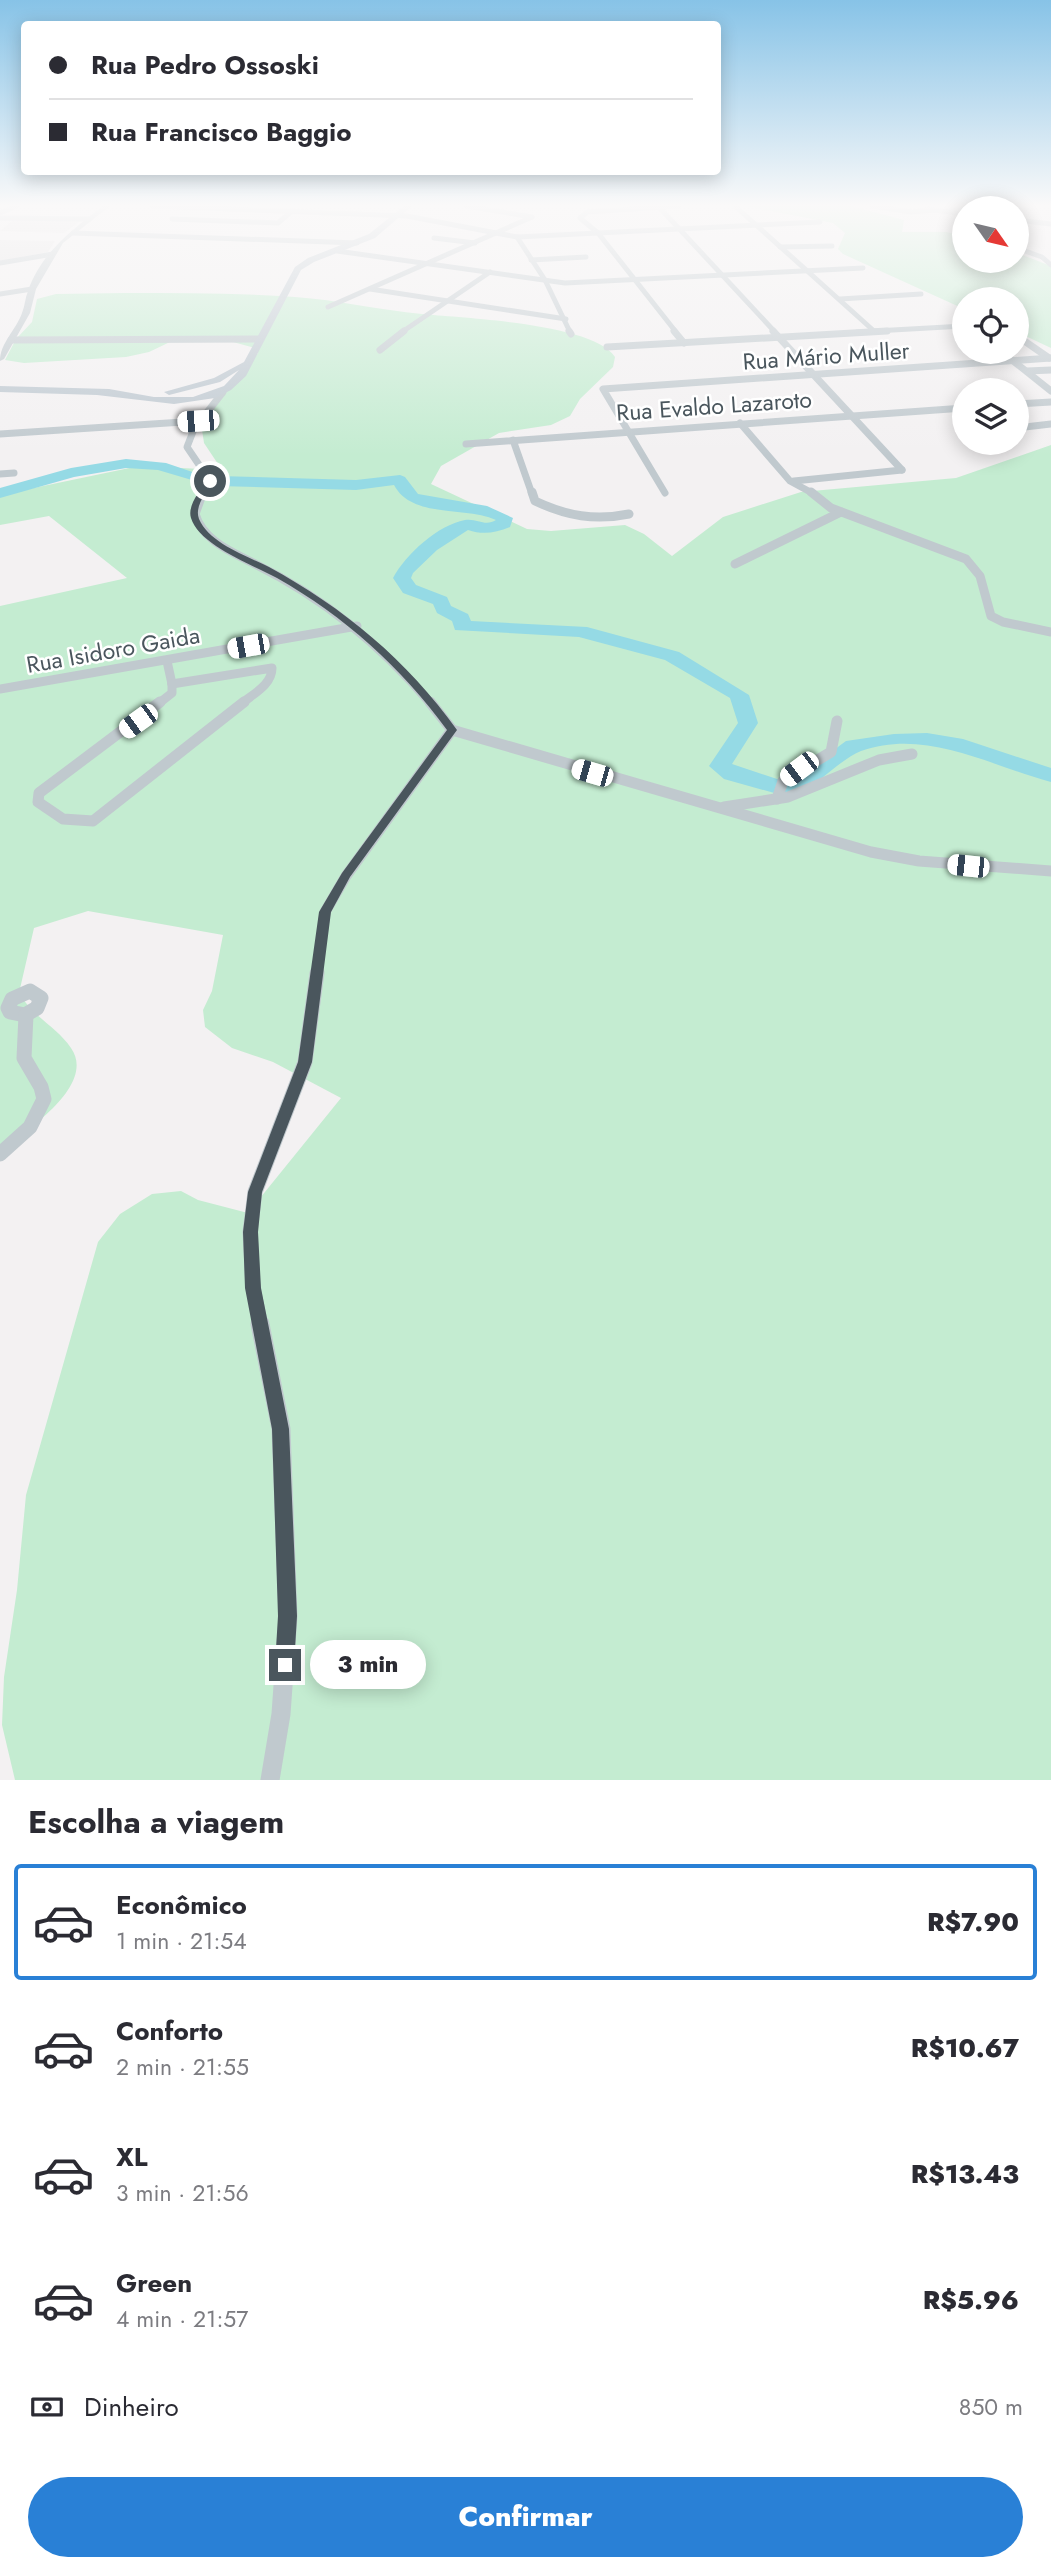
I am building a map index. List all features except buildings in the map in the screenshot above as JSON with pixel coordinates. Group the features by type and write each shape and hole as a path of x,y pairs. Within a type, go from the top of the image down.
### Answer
{"main road":[{"path":"98,392 166,400 198,399 223,392 234,384 287,289"},
{"path":"198,399 185,395 195,386 229,374 248,360"},
{"path":"0,389 145,394 195,386 216,386 223,392"}],"street":[{"path":"0,294 32,289"},
{"path":"0,359 26,313 32,289"},
{"path":"370,289 566,319"},
{"path":"328,307 370,289"},
{"path":"380,350 412,324 465,289"},
{"path":"549,289 571,334"},
{"path":"641,289 684,343"},
{"path":"735,289 902,471"},
{"path":"829,289 874,331"},
{"path":"840,299 921,294"},
{"path":"607,347 952,327"},
{"path":"11,340 259,339"},
{"path":"1029,344 1050,358"},
{"name":"Rua Mário Muller","path":"1029,360 1050,358"},
{"name":"Rua Mário Muller","path":"626,431 603,389 968,364"},
{"path":"1018,364 1051,391"},
{"path":"1027,371 1051,370"},
{"path":"223,392 221,399 198,421 189,436 187,447 209,477 194,508 195,518 202,530 221,545 283,578 357,626 427,696 452,730 871,852 919,861 1051,871"},
{"path":"198,399 210,402 211,407"},
{"path":"1029,403 1051,402"},
{"name":"Rua Evaldo Lazaroto","path":"466,444 952,409"},
{"path":"0,434 198,421"},
{"path":"740,423 790,481 842,512 966,559 980,576 991,616 1003,622 1051,632"},
{"path":"1029,426 1051,424"},
{"path":"626,431 665,493"},
{"path":"513,440 535,500 585,520 606,520 629,514"},
{"path":"790,481 902,471"},
{"path":"0,474 15,473"},
{"path":"735,564 842,512"},
{"name":"Rua Isidoro Gaida","path":"0,689 357,626"},
{"path":"167,661 172,693 39,793 38,802 50,815 72,823 93,821 266,684 272,676 272,668 172,684"},
{"path":"778,799 783,781 831,752 837,721"},
{"path":"270,1780 281,1714 288,1616 281,1429 253,1288 250,1232 255,1192 305,1062 325,912 346,876 452,730"},
{"path":"716,808 778,799 879,760 912,754"},
{"path":"23,992 40,994 38,1008 26,1014 14,1015 4,1004 23,992"},
{"path":"0,1154 9,1150 29,1129 45,1101 43,1090 23,1055 26,1014"}],"green space":[{"path":"920,289 952,289 952,304"},
{"path":"1029,289 1051,289 1051,348 1029,338"},
{"path":"56,294 232,294 311,298 406,312 525,324 581,336 602,346 615,357 613,367 580,399 570,416 551,425 499,433 441,466 431,484 527,529 551,531 625,525 644,534 672,556 723,517 801,492 956,478 1029,455 1029,453 1051,445 1051,1780 15,1780 2,1725 4,1677 17,1590 26,1495 98,1242 120,1214 152,1194 181,1191 198,1200 248,1213 341,1098 273,1062 232,1048 205,1027 203,1010 212,991 223,935 88,911 34,928 19,993 71,1048 76,1062 75,1077 55,1106 0,1149 0,606 127,578 49,516 0,525 0,495 139,466 222,470 204,443 201,423 258,353 255,348 233,342 170,342 149,352 126,357 24,363 5,360 16,339 32,322 37,299"}],"waterway":[{"path":"0,493 71,473 126,464 158,466 202,478"},
{"path":"218,481 356,485 400,480 407,494 422,501 481,509 505,518 504,524 494,528 482,529 469,524 442,538 405,572 402,578 409,589 441,601 443,609 461,618 462,626 580,631 672,656 739,695 748,723 720,766 732,774 792,791 854,746 894,740 927,739 963,745 1051,775"}],"route":[{"path":"210,481 194,508 195,518 202,530 221,545 283,578 357,626 427,696 452,730 346,876 325,912 305,1062 295,1095 255,1192 250,1232 253,1288 281,1429 288,1616 285,1665"}]}
